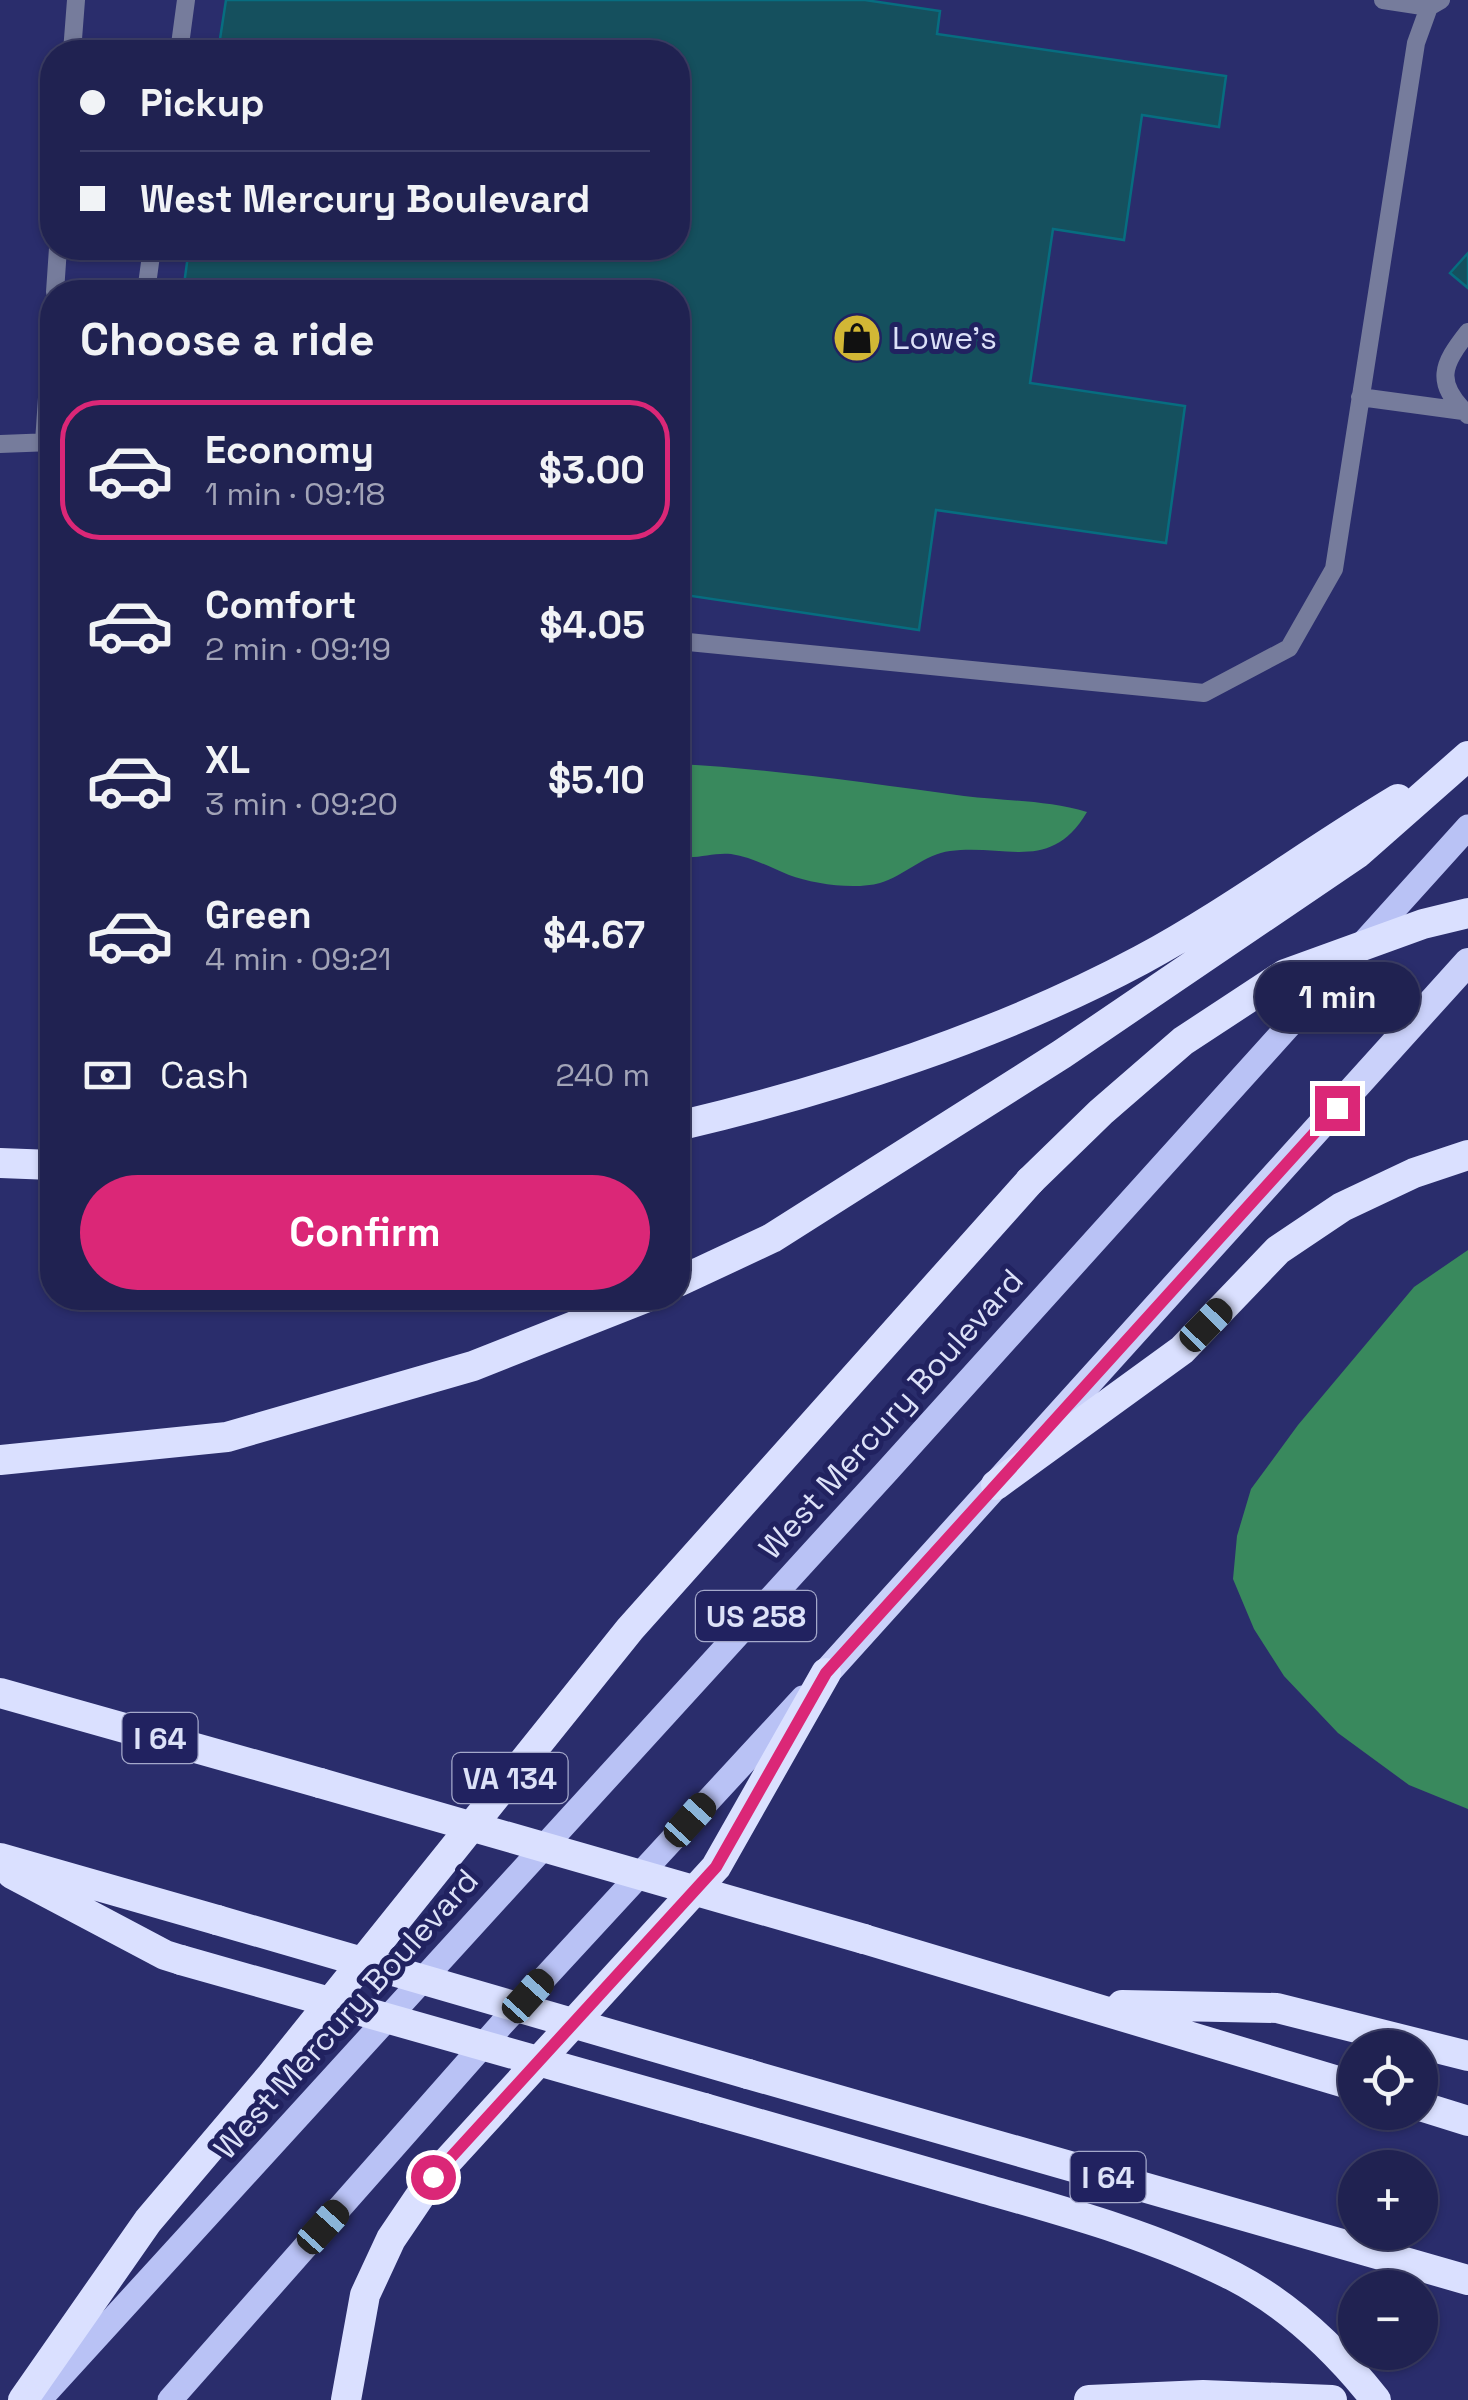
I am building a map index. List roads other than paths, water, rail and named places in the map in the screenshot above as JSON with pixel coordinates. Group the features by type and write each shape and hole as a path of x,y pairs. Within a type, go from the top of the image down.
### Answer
{"highway":[{"path":"690,1123 819,1088 923,1053 1041,1007 1140,961 1464,759"},
{"path":"690,1276 772,1238 1062,1054 1358,853 1464,759"},
{"name":"VA 134","path":"22,2400 148,2220 270,2076 630,1629 1030,1182 1101,1112 1183,1041 1285,974 1423,924 1468,914"},
{"name":"US 258","path":"826,1673 1468,962"},
{"path":"996,1485 1182,1350 1278,1250 1342,1207 1414,1173 1468,1155"},
{"path":"0,1163 40,1165"},
{"path":"0,1460 227,1437 473,1366 615,1310"},
{"path":"346,2400 365,2295 391,2240 433,2177 716,1867 826,1673"},
{"name":"I 64","path":"0,1693 1086,2004 1338,2081"},
{"name":"I 64","path":"0,1858 1468,2280"},
{"path":"0,1868 165,1955 1068,2212 1218,2269 1289,2313 1322,2340 1376,2400"},
{"path":"1086,2004 1277,2008 1468,2056"},
{"path":"1438,2112 1468,2121"},
{"path":"1089,2400 1204,2394 1332,2400"}],"main road":[{"name":"West Mercury Boulevard","path":"39,2400 1468,827"},
{"name":"US 258","path":"170,2400 501,2025 826,1673"}],"lane":[{"path":"73,40 76,0"},
{"path":"181,40 186,0"},
{"path":"690,641 1204,693 1289,648 1334,568 1416,43 1435,4 1383,0"},
{"path":"1466,413 1446,384 1446,372 1447,360 1468,332"},
{"path":"1360,397 1466,413"},
{"path":"0,444 40,442"}],"place":[{"name":"Lowe's","path":"857,338"}]}
